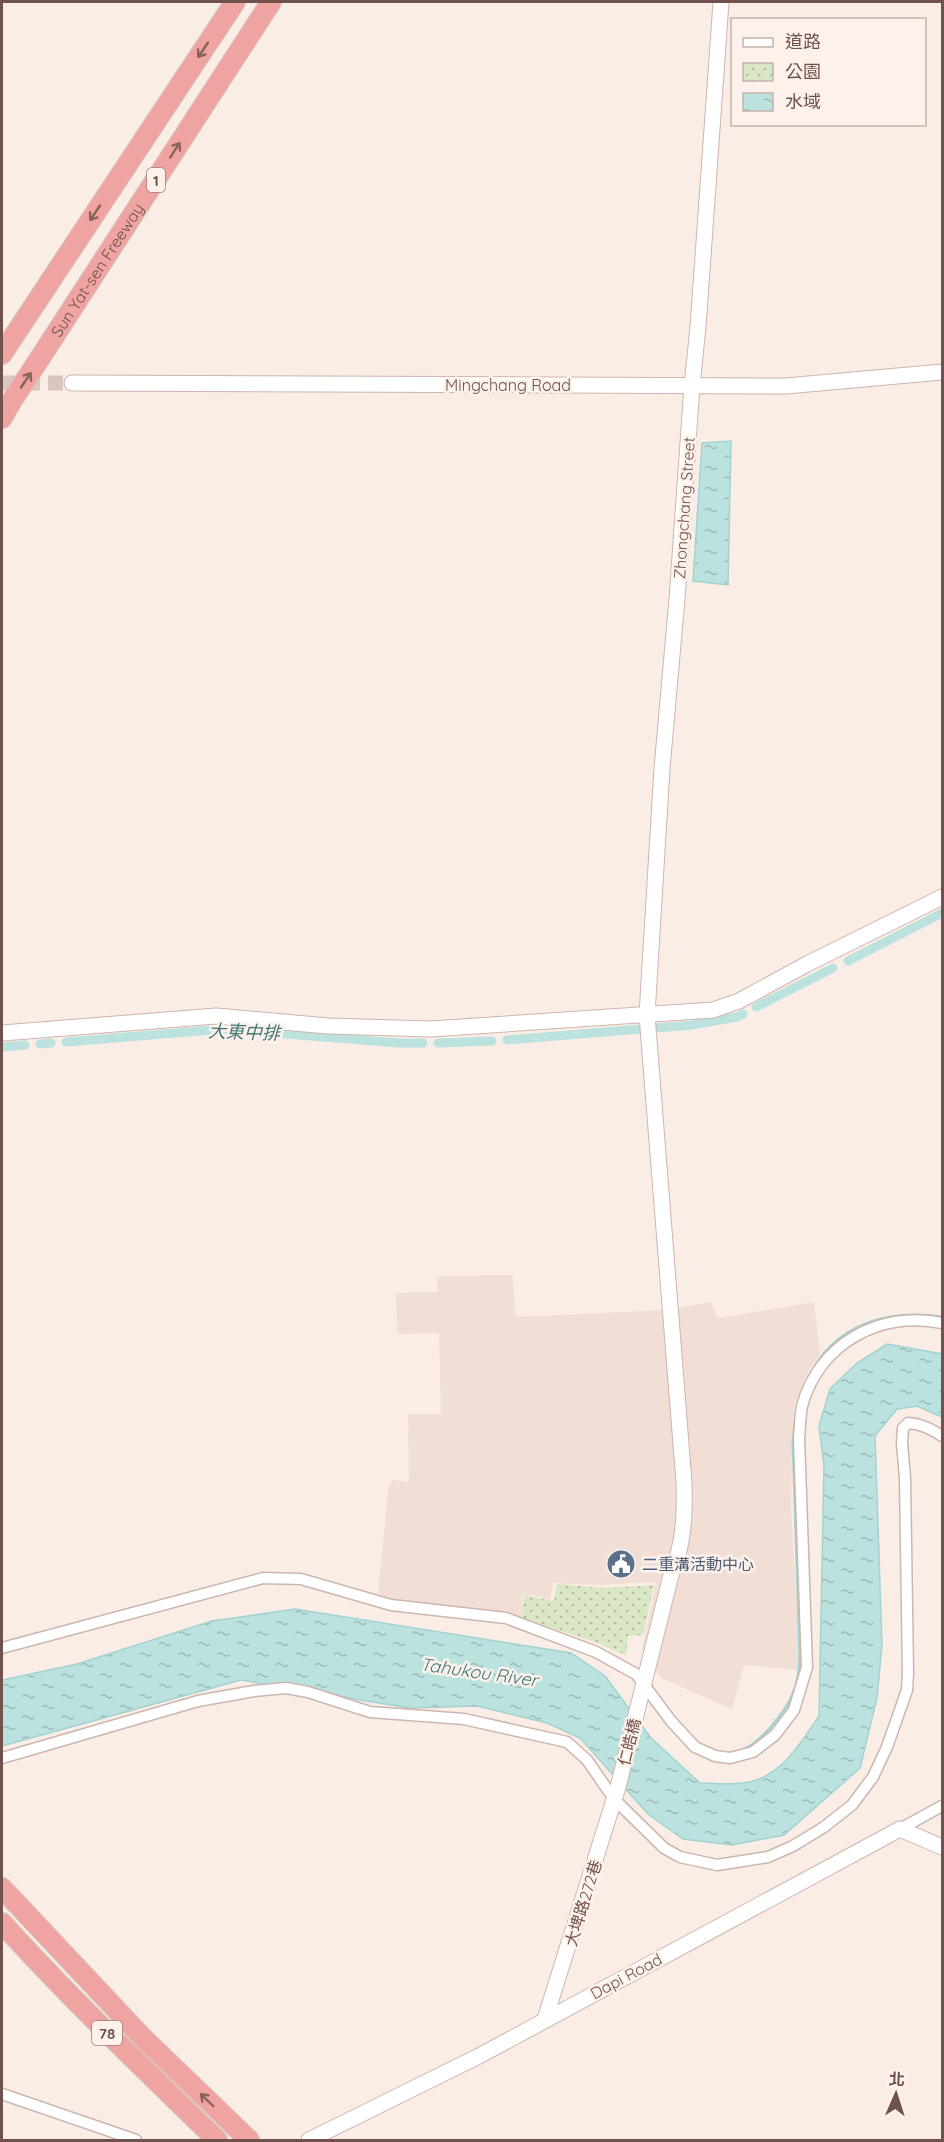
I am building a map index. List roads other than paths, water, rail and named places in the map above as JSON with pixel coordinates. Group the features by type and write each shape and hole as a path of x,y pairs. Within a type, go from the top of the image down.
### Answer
{"highway":[{"name":"Sun Yat-sen Freeway","path":"2,354 235,2"},
{"name":"Sun Yat-sen Freeway","path":"5,413 271,2"},
{"path":"2,1877 144,2039"},
{"name":"78","path":"2,1888 144,2039 249,2140"},
{"name":"78","path":"2,1923 109,2036 216,2140"},
{"path":"2,1937 174,2107 216,2140"}],"street":[{"name":"Zhongchang Street","path":"642,1690 685,1524 684,1482 647,1015 662,768 698,327 721,2"},
{"name":"Mingchang Road","path":"72,383 786,387 942,372"},
{"path":"2,1033 216,1016 328,1026 431,1029 713,1010 739,1001 807,964 942,897"},
{"path":"2,1648 263,1578 301,1579 391,1605 506,1618 596,1652 636,1674 642,1690 695,1747 715,1756 730,1758 753,1752 775,1735 794,1710 807,1667 799,1438 803,1405 813,1381 825,1362 848,1339 866,1329 886,1323 923,1319 942,1323"},
{"path":"2,1758 198,1701 286,1688 308,1692 370,1712 464,1719 567,1742 587,1760 664,1848 680,1857 717,1865 768,1857 793,1846 824,1827 852,1805 873,1777 887,1747 907,1690 903,1428 909,1423 915,1423 942,1436"},
{"name":"仁皓橋","path":"616,1793 642,1690"},
{"name":"大埤路272巷","path":"546,2019 616,1793"},
{"path":"900,1829 942,1806"},
{"path":"900,1829 942,1847"},
{"name":"Dapi Road","path":"309,2140 479,2056 900,1829"},
{"path":"2,2094 136,2140"}],"water":[{"path":"731,441 728,585 693,581 702,443"},
{"name":"Tahukou River","path":"887,1344 942,1354 942,1417 917,1406 897,1409 875,1436 882,1645 877,1698 860,1768 784,1835 732,1845 683,1839 648,1814 580,1738 547,1723 477,1706 409,1708 241,1680 2,1746 2,1680 77,1664 212,1621 295,1609 571,1653 605,1676 651,1738 700,1783 738,1784 768,1775 788,1759 819,1716 824,1466 819,1426 830,1389 857,1363"}],"waterway":[{"name":"大東中排","path":"848,961 942,913"},
{"name":"大東中排","path":"756,1007 833,968"},
{"name":"大東中排","path":"656,1028 692,1025 743,1014"},
{"name":"大東中排","path":"66,1042 224,1029 423,1043"},
{"name":"大東中排","path":"507,1040 640,1029"},
{"name":"大東中排","path":"438,1043 492,1041"},
{"name":"大東中排","path":"40,1044 51,1043"},
{"name":"大東中排","path":"3,1047 25,1045"},
{"path":"808,1379 819,1360 832,1345 847,1333 864,1324 902,1316 942,1317"},
{"path":"799,1401 804,1387"},
{"path":"745,1749 772,1726 789,1703 799,1673 793,1443 795,1422"}],"tunnel":[{"path":"2,383 72,383"}],"place":[{"name":"二重溝活動中心","path":"621,1564"}]}
